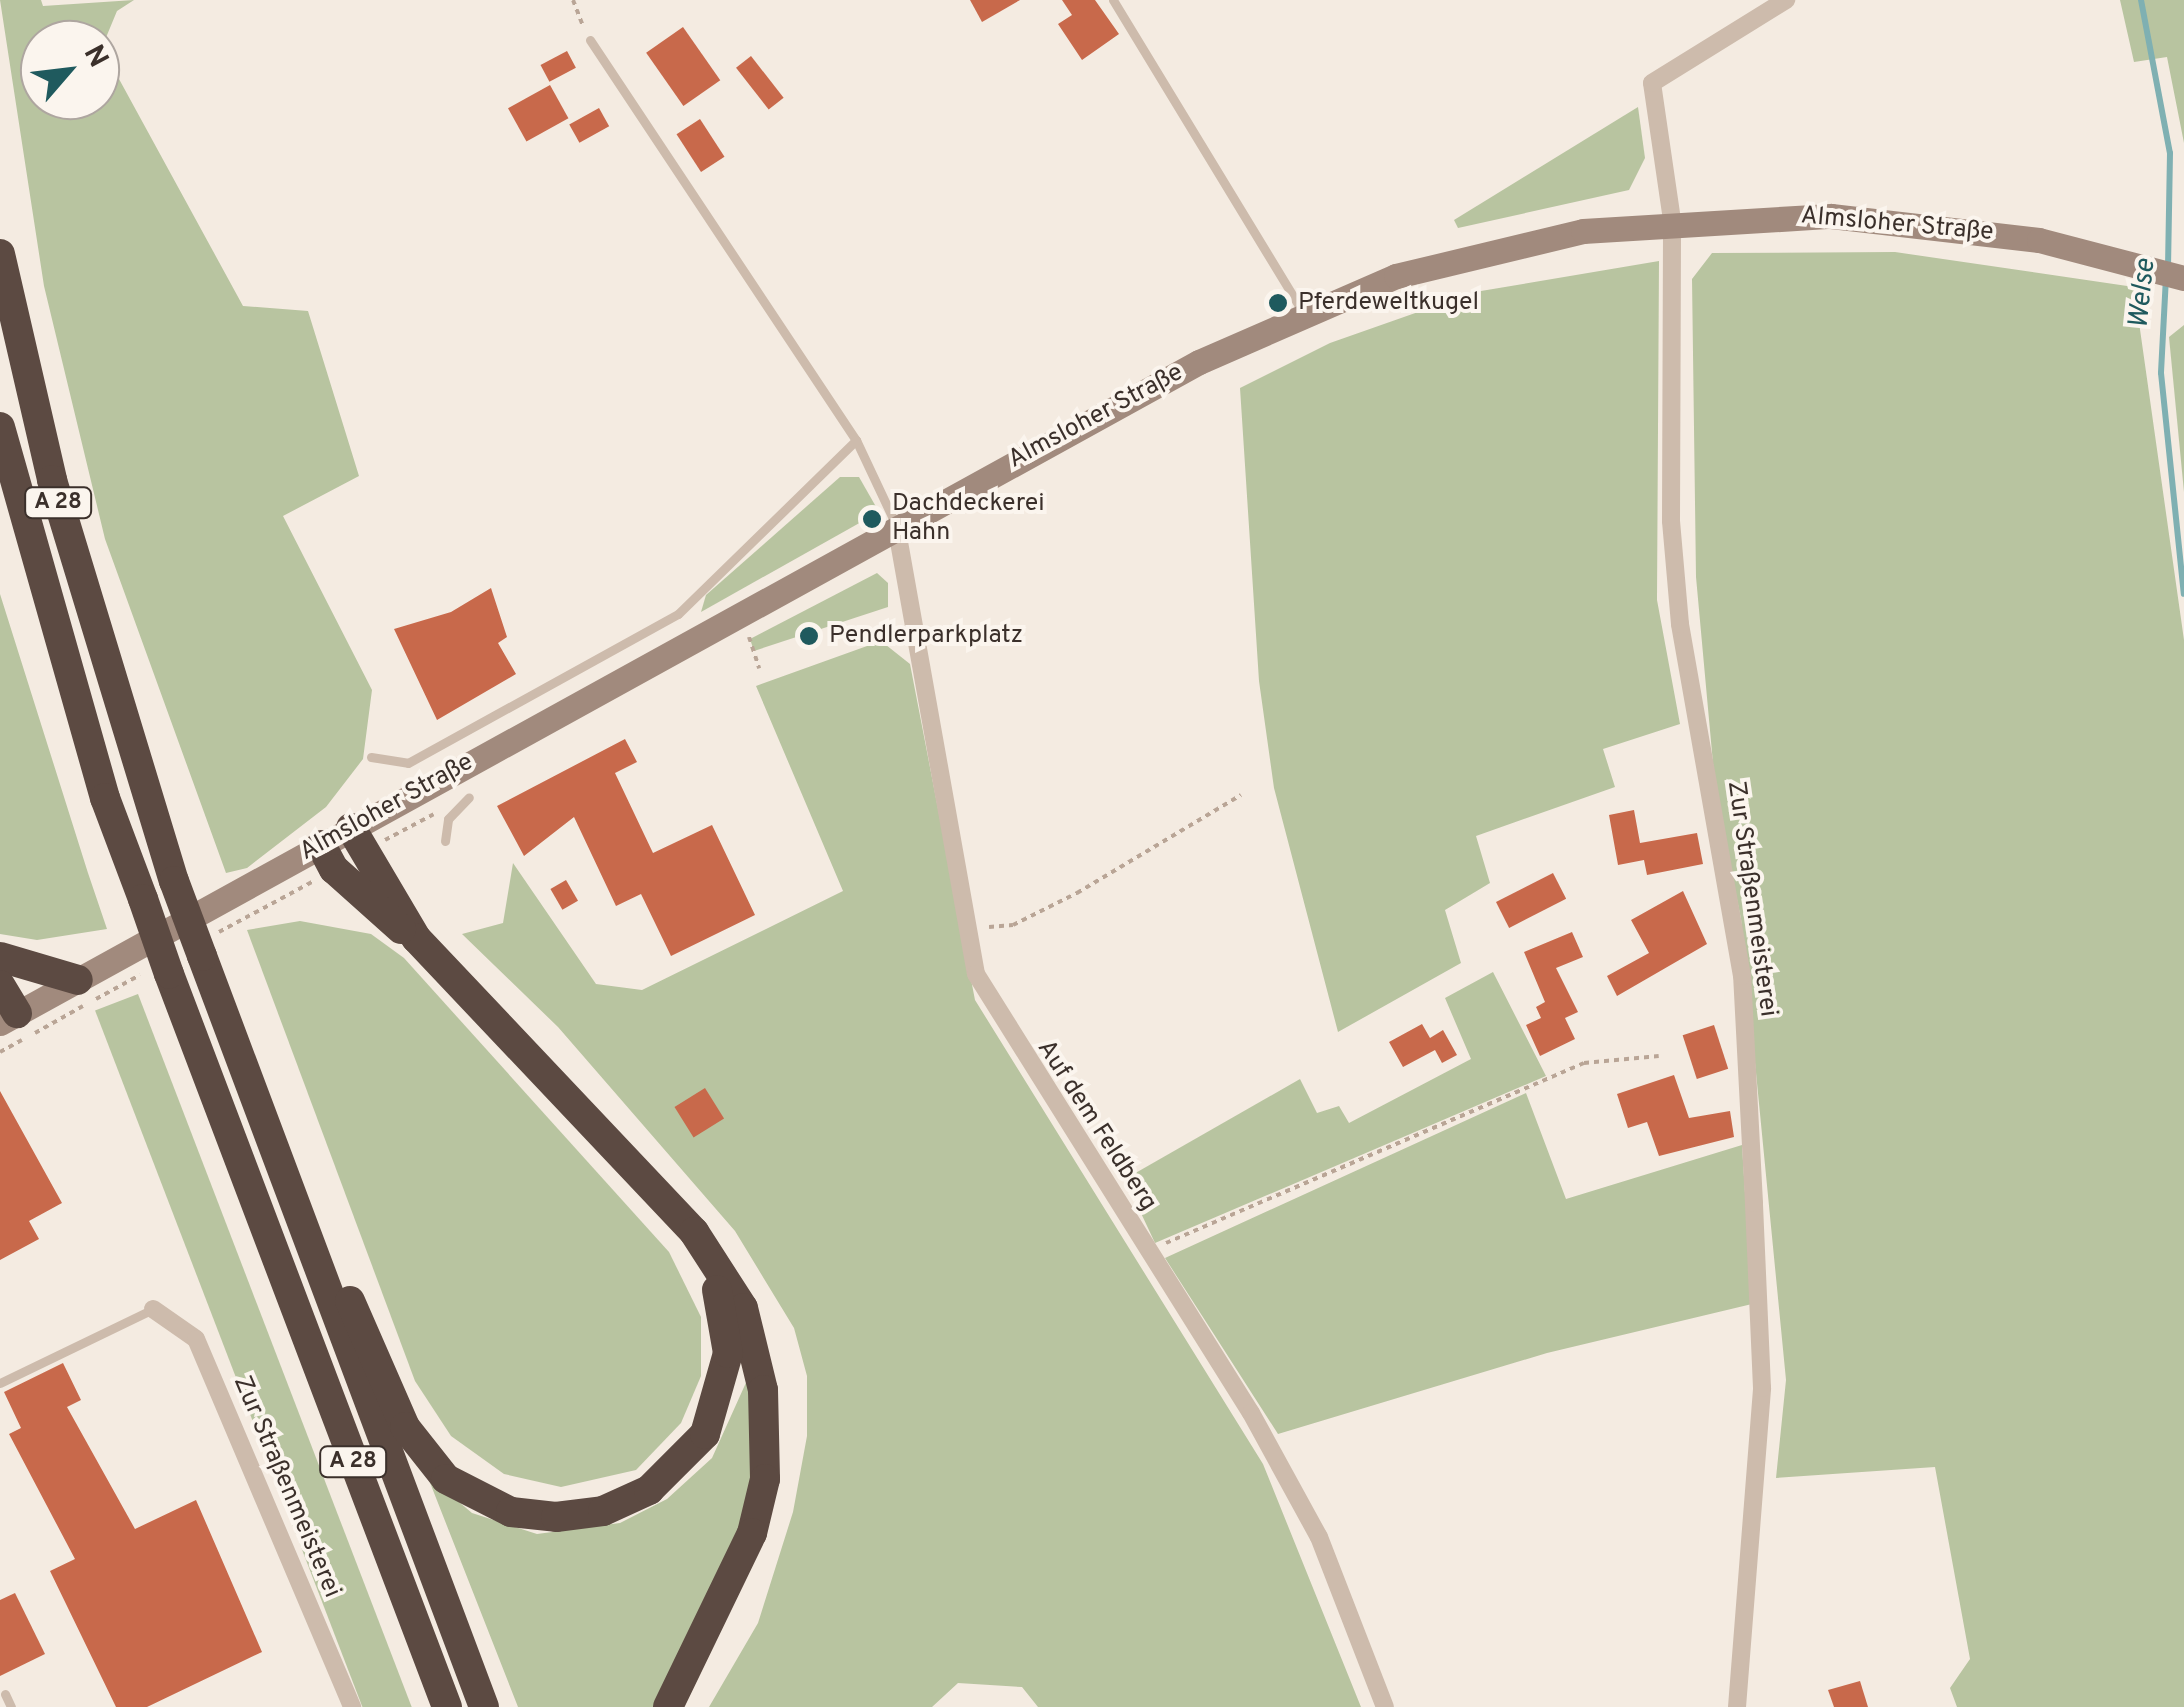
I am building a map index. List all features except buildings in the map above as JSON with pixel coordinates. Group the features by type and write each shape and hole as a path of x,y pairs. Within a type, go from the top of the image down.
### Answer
{"highway":[{"name":"A 28","path":"0,254 52,480 174,880 304,1240 484,1707"},
{"name":"A 28","path":"0,427 50,614 142,900 447,1707"},
{"path":"0,509 20,578 50,614"},
{"path":"351,828 416,938"},
{"path":"321,845 334,869 416,938 694,1232 743,1308 764,1390 767,1449 752,1533 668,1707"},
{"path":"0,958 78,980"},
{"path":"0,985 8,1018"},
{"path":"304,1240 339,1274 405,1428 446,1480 511,1512 556,1517 603,1512 649,1490 705,1434 721,1397 726,1326 694,1232"}],"street":[{"name":"Zur Straßenmeisterei","path":"1737,1707 1762,1388 1754,1203 1742,976 1673,538 1672,220 1652,83 1786,0"},
{"name":"Almsloher Straße","path":"8,1018 896,525 1302,310 1493,248 1672,220 1895,220 2039,240 2184,278"},
{"name":"Auf dem Feldberg","path":"896,525 964,929 995,1015 1251,1413 1318,1537 1386,1707"},
{"name":"Zur Straßenmeisterei","path":"153,1309 196,1339 349,1706"}],"lane":[{"path":"1113,0 1302,310"},
{"path":"590,40 856,440 896,525"},
{"path":"370,757 408,763 678,614 856,440"},
{"path":"446,841 448,819 469,797"},
{"path":"0,1382 153,1309"},
{"path":"5,1694 10,1707"}],"path":[{"path":"573,0 590,40"},
{"path":"759,632 746,639 759,668"},
{"path":"964,929 1013,925 1242,794"},
{"path":"1147,1250 1584,1063 1658,1056"}],"green space":[{"path":"0,0 41,0 43,6 134,0 117,11 113,20 20,20 20,120 120,120 120,81 243,306 308,311 359,476 283,516 372,690 363,759 326,807 247,868 226,873 105,539 44,286"},
{"path":"2120,0 2184,0 2184,143 2167,57 2134,62"},
{"path":"1638,107 1645,158 1629,190 1458,228 1454,220"},
{"path":"1895,252 2134,287 2184,640 2184,1707 1957,1707 1950,1688 1970,1659 1935,1467 1776,1478 1786,1380 1741,919 1716,796 1696,577 1692,279 1712,253"},
{"path":"1659,261 1657,600 1680,724 1603,749 1615,787 1476,836 1490,883 1445,910 1461,963 1338,1032 1274,788 1259,681 1240,388 1330,343 1475,292"},
{"path":"2184,325 2184,492 2169,337"},
{"path":"840,477 859,477 879,512 701,612 706,595"},
{"path":"877,573 888,583 888,607 754,651 750,639"},
{"path":"0,594 107,929 37,940 0,934"},
{"path":"881,641 910,664 975,1000 1263,1464 1361,1707 1038,1707 1022,1687 958,1683 932,1707 709,1707 758,1623 793,1512 807,1436 807,1376 794,1328 735,1231 558,1027 462,934 503,923 513,863 596,984 642,990 843,891 756,686"},
{"path":"300,921 371,934 404,958 669,1252 701,1317 701,1376 681,1423 636,1470 561,1487 504,1474 451,1436 415,1381 247,930"},
{"path":"1493,972 1546,1076 1155,1243 1125,1179 1300,1079 1317,1113 1339,1106 1349,1123 1471,1059 1445,998"},
{"path":"138,994 412,1707 362,1707 95,1010"},
{"path":"1526,1093 1566,1199 1742,1145 1752,1304 1547,1353 1278,1434 1165,1258"},
{"path":"749,1376 753,1476 743,1536 654,1707 518,1707 427,1475 472,1513 537,1534 620,1523 667,1499 712,1458"}],"waterway":[{"name":"Welse","path":"2141,0 2170,153 2168,265"},
{"name":"Welse","path":"2166,277 2161,373 2184,594"}],"place":[{"name":"Pferdeweltkugel","path":"1278,303"},
{"name":"Dachdeckerei Hahn","path":"872,519"},
{"name":"Pendlerparkplatz","path":"809,636"}]}
